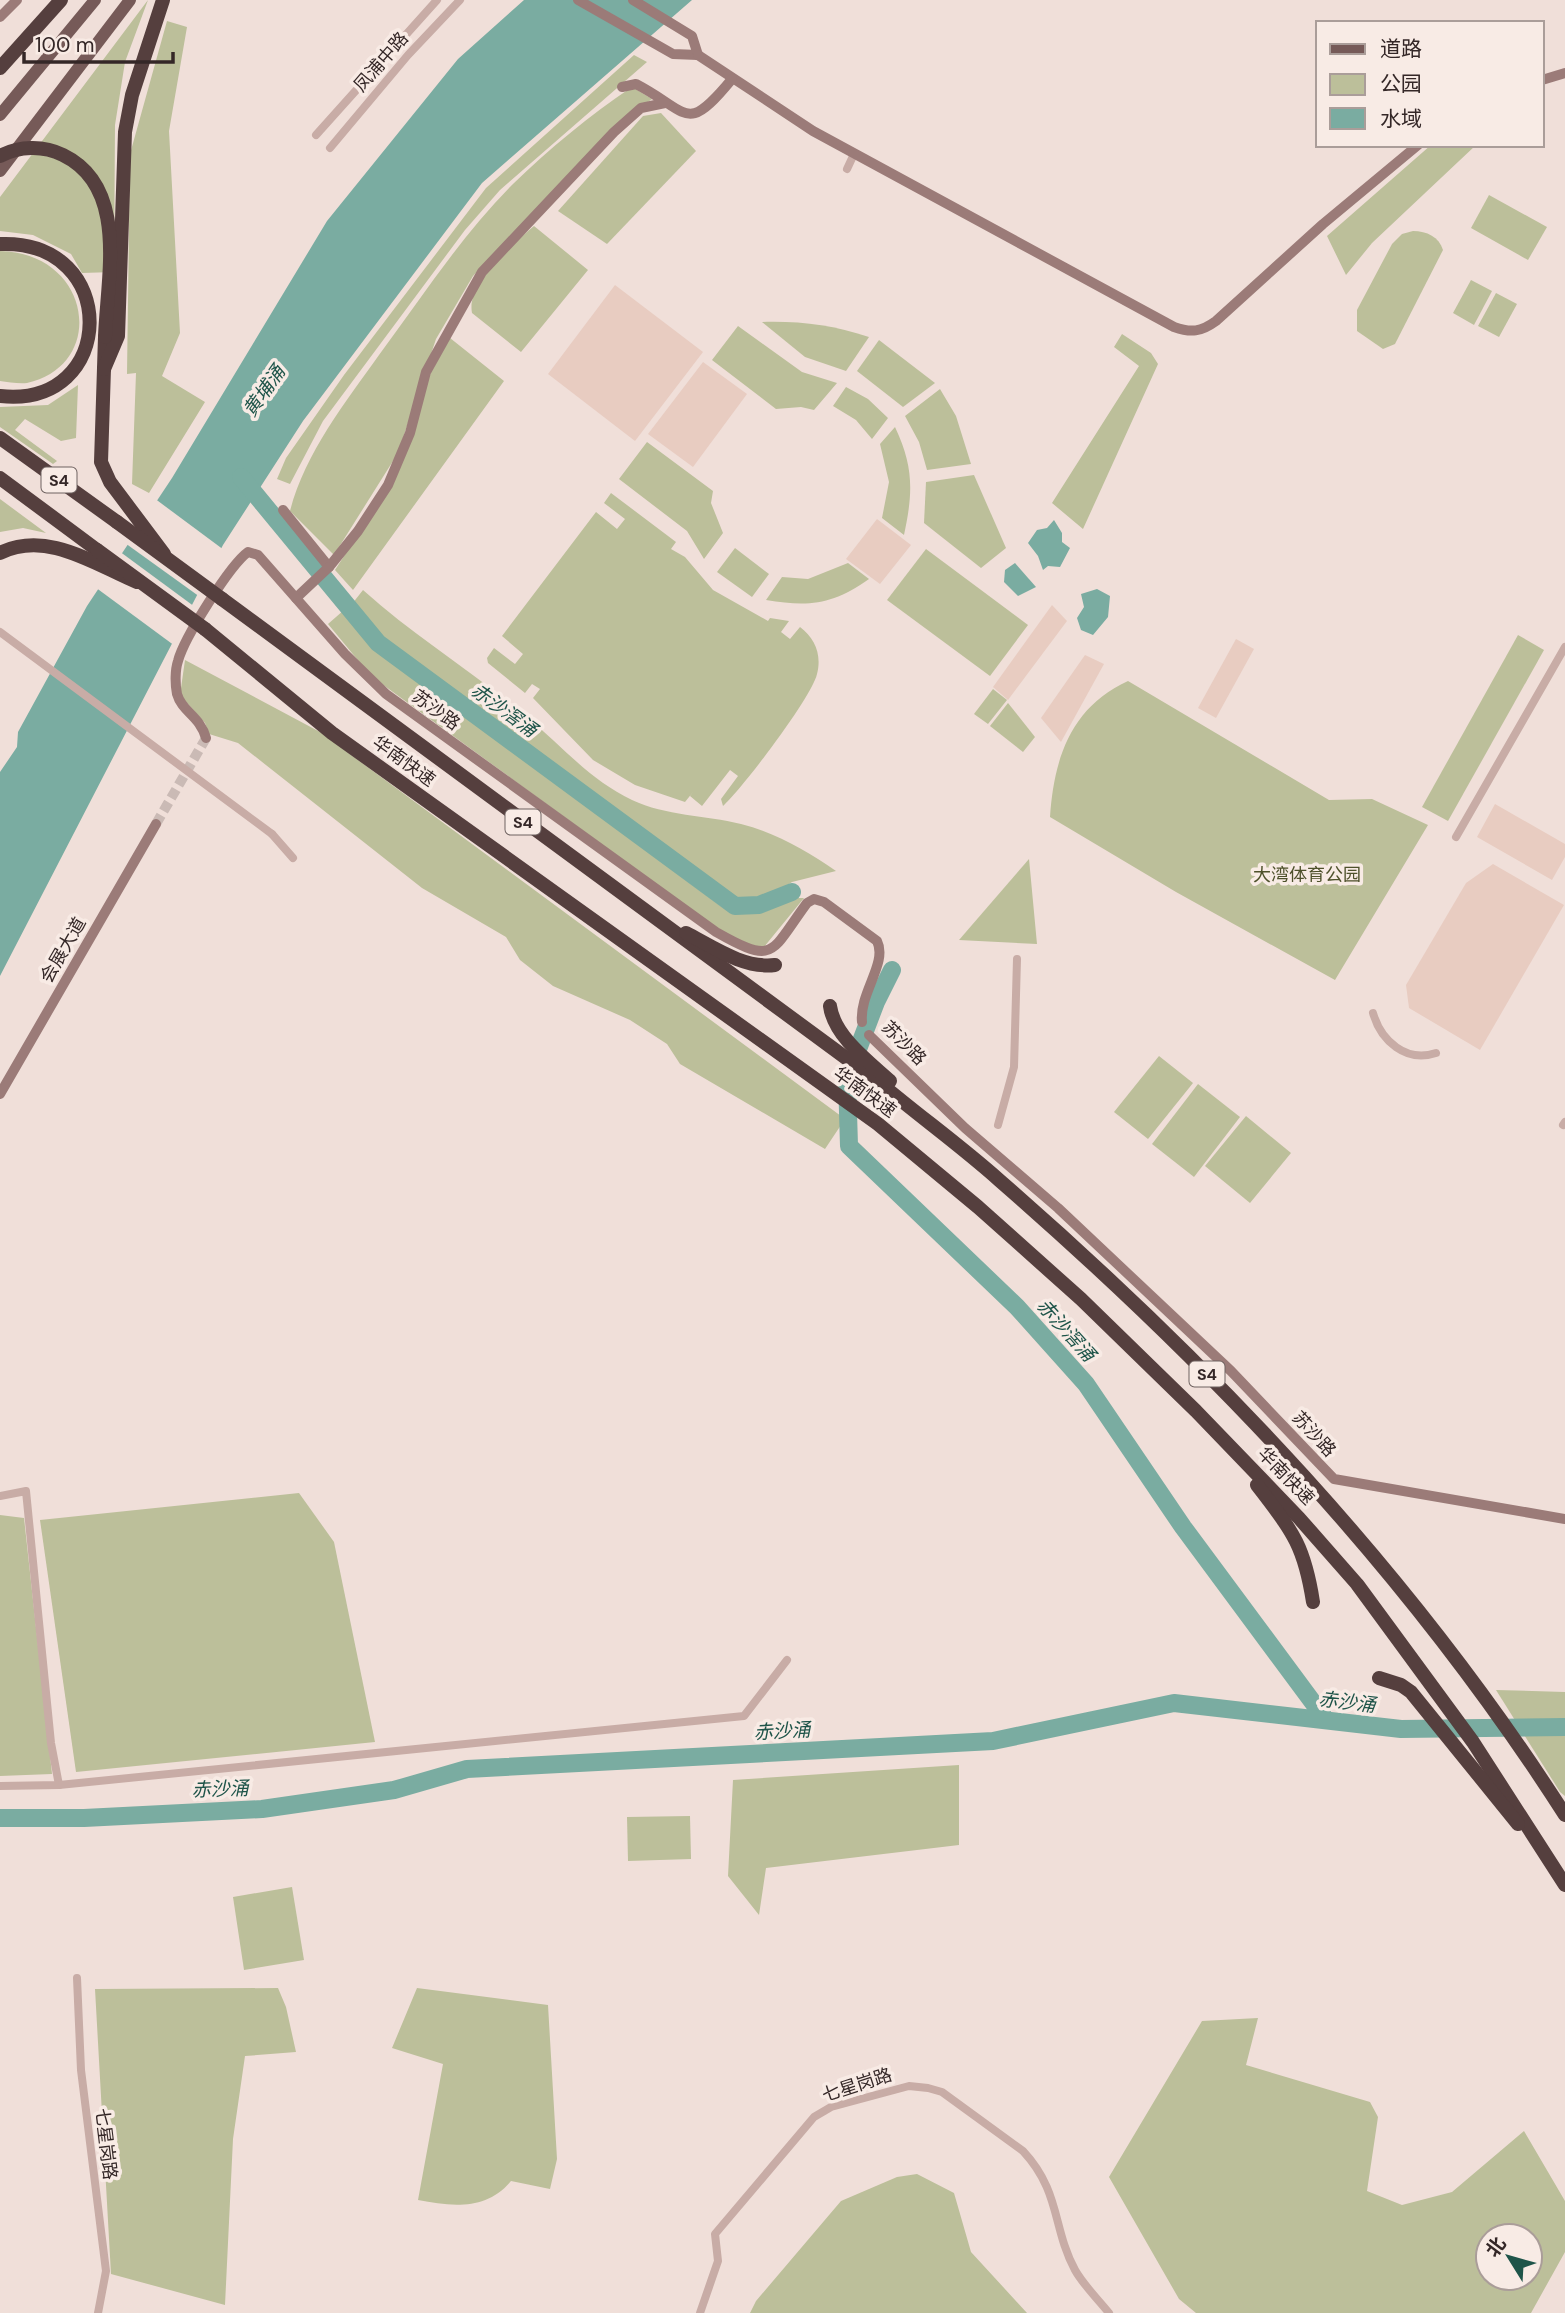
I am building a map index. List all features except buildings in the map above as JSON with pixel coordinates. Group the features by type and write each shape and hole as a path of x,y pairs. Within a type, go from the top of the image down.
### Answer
{"highway":[{"path":"0,68 61,0"},
{"path":"104,369 118,336 128,113 163,0"},
{"path":"0,156 25,149 54,151 77,164 98,186 106,204 108,234 101,462 110,482 169,560"},
{"path":"0,244 39,248 68,267 86,291 91,325 83,358 71,374 41,392 27,396 0,396"},
{"name":"华南快速","path":"0,438 642,910 825,1043 881,1079 963,1149 1170,1337 1260,1428 1400,1584 1491,1706 1565,1815"},
{"name":"华南快速","path":"0,478 93,556 149,588 205,629 331,733 861,1111 925,1161 1032,1255 1137,1351 1331,1554 1402,1643 1473,1742 1565,1885"},
{"path":"0,553 23,545 43,544 93,556"},
{"path":"642,910 728,955 762,967 775,965"},
{"path":"831,1012 842,1034 881,1079"},
{"path":"1216,1431 1300,1546 1308,1568 1313,1602"},
{"path":"1380,1678 1406,1688 1427,1710 1462,1758 1555,1868"}],"main road":[{"path":"0,115 95,0"},
{"path":"0,171 130,0"}],"street":[{"path":"0,17 16,0"},
{"name":"凤浦中路","path":"316,135 437,0"},
{"name":"凤浦中路","path":"330,148 408,54 460,0"},
{"path":"578,0 673,54 698,55 781,112 855,154 1162,321 1190,332 1197,332 1216,321 1323,224 1416,147"},
{"path":"633,0 692,36 698,55"},
{"path":"1544,79 1565,73"},
{"path":"622,87 636,83 686,115 696,115 711,105 732,79"},
{"path":"296,598 329,567 358,531 388,485 410,433 426,372 482,272 614,132 641,108 665,103"},
{"path":"846,169 855,154"},
{"path":"283,510 329,567"},
{"name":"苏沙路","path":"206,738 202,723 181,704 177,692 177,662 204,611 239,559 248,552 258,555 353,662 386,694 716,932 750,952 761,953 776,945 807,903 814,899 824,902 877,941 881,950 880,960 865,992 861,1010 862,1022 869,1034 965,1128 1058,1208 1231,1371 1334,1479 1565,1519"},
{"path":"0,632 272,834 293,858"},
{"path":"1456,837 1565,647"},
{"name":"会展大道","path":"0,1094 156,824"},
{"path":"998,1125 1014,1067 1017,959"},
{"path":"1373,1013 1381,1034 1397,1048 1423,1056 1436,1053"},
{"path":"0,1496 26,1491 51,1743 59,1785"},
{"path":"0,1786 59,1785 744,1716 787,1661"},
{"name":"七星岗路","path":"77,1978 81,2070 106,2271 98,2313"},
{"name":"七星岗路","path":"700,2313 718,2261 715,2234 814,2117 831,2107 909,2086 942,2092 1023,2151 1034,2163 1049,2187 1074,2269 1110,2313"}],"green space":[{"path":"148,0 125,62 115,125 114,272 82,273 71,254 33,235 0,231 0,197"},
{"path":"167,21 187,27 169,131 180,333 162,376 205,402 149,493 132,484 136,373 127,374 130,154"},
{"path":"634,55 647,62 500,190 465,230 323,421 290,484 277,479 286,458 344,375 486,188"},
{"path":"632,87 652,99 625,119 473,276 436,339 398,453 334,555 290,511 305,469 327,429 443,267 494,204 555,145"},
{"path":"661,113 696,151 607,244 558,211 643,116"},
{"path":"1429,147 1474,147 1372,243 1346,275 1327,236"},
{"path":"1489,195 1547,227 1528,260 1471,228"},
{"path":"534,226 588,270 521,352 472,313 472,301 483,277"},
{"path":"1413,231 1432,236 1443,250 1395,344 1383,349 1357,331 1357,310 1392,244 1402,234"},
{"path":"0,251 31,257 54,270 70,289 78,311 78,334 70,355 53,372 27,383 0,381"},
{"path":"1471,280 1492,291 1474,325 1453,313"},
{"path":"1496,293 1517,304 1499,337 1478,326"},
{"path":"762,322 816,325 869,337 846,371 805,357"},
{"path":"738,326 802,372 837,383 814,410 801,407 776,409 712,360"},
{"path":"1122,334 1151,353 1158,364 1083,529 1052,503 1139,366 1114,347"},
{"path":"450,338 504,381 353,590 335,570 391,484 431,372"},
{"path":"879,340 935,383 903,407 857,371"},
{"path":"78,385 76,438 61,441 25,419 15,430 57,461 53,464 0,427 0,407 48,405"},
{"path":"846,387 868,399 888,418 872,439 856,420 833,406"},
{"path":"940,389 956,416 971,464 927,470 919,442 905,416"},
{"path":"895,427 906,455 910,480 904,535 882,518 889,482 880,444"},
{"path":"647,442 713,491 711,503 723,533 704,559 687,531 619,479"},
{"path":"974,475 1006,548 981,568 924,523 926,482"},
{"path":"611,493 676,542 671,549 685,557 713,590 768,621 770,618 789,621 781,632 790,639 800,627 810,636 816,648 819,660 817,674 803,702 760,763 723,806 721,799 738,776 730,770 702,806 690,796 693,792 685,802 635,785 593,760 533,698 540,689 532,684 525,693 488,663 487,658 494,648 515,664 523,654 502,636 596,512 617,529 625,519 604,503"},
{"path":"0,499 46,533 23,528 0,532"},
{"path":"735,548 769,574 752,597 717,572"},
{"path":"926,549 1028,625 990,676 887,600"},
{"path":"848,563 869,579 856,588 820,602 766,600 782,577 808,579"},
{"path":"363,590 403,624 508,702 590,773 617,792 658,809 727,821 767,832 814,856 836,871 792,882 771,896 737,901 384,638 352,604"},
{"path":"344,610 394,663 722,907 738,912 760,912 784,901 804,898 764,947 753,948 718,929 371,676 328,624"},
{"path":"1518,635 1544,650 1448,821 1422,807"},
{"path":"185,660 320,732 845,1119 825,1149 680,1064 667,1044 630,1020 553,986 520,960 506,937 422,888 238,743 209,734 205,723 180,695"},
{"name":"大湾体育公园","path":"1128,681 1329,800 1372,799 1428,825 1335,980 1176,892 1050,817 1056,775 1069,737 1092,705"},
{"path":"993,689 1007,700 988,724 974,714"},
{"path":"1008,703 1035,737 1023,752 990,726"},
{"path":"1029,859 1037,944 959,940"},
{"path":"1159,1056 1193,1083 1148,1139 1114,1112"},
{"path":"1198,1084 1240,1117 1194,1177 1152,1144"},
{"path":"1246,1116 1291,1153 1250,1203 1205,1166"},
{"path":"299,1493 334,1542 375,1742 76,1772 40,1520"},
{"path":"0,1515 24,1518 52,1774 0,1776"},
{"path":"1496,1690 1565,1692 1565,1796 1560,1792"},
{"path":"959,1765 959,1845 766,1868 759,1915 728,1876 733,1780"},
{"path":"690,1816 691,1859 628,1861 627,1817"},
{"path":"292,1887 304,1960 244,1970 233,1897"},
{"path":"278,1988 286,2007 296,2052 245,2056 233,2139 225,2305 111,2274 95,1989"},
{"path":"417,1988 548,2005 557,2159 550,2189 511,2181 502,2190 480,2202 456,2205 418,2200 443,2064 392,2048"},
{"path":"1258,2018 1246,2065 1370,2102 1378,2117 1367,2191 1402,2205 1452,2192 1524,2131 1565,2201 1565,2252 1544,2290 1544,2222 1474,2222 1474,2292 1543,2292 1531,2313 1196,2313 1179,2299 1109,2177 1202,2021"},
{"path":"917,2174 954,2193 971,2252 1027,2313 750,2313 756,2301 841,2201 897,2177"}],"shaded area":[{"path":"615,285 703,352 635,441 548,374"},
{"path":"703,362 747,394 693,467 648,434"},
{"path":"877,519 911,545 880,584 846,559"},
{"path":"1052,605 1067,621 1008,700 993,687"},
{"path":"1236,639 1254,649 1216,718 1198,708"},
{"path":"1085,655 1104,664 1061,742 1041,718"},
{"path":"1495,804 1565,844 1565,857 1552,880 1477,837"},
{"path":"1493,864 1564,905 1480,1050 1409,1008 1406,985 1466,883"}],"water":[{"name":"黄埔涌","path":"524,0 692,0 482,183 303,421 223,545 0,976 0,772 17,747 18,732 87,606 172,478 327,221 458,59"},
{"path":"1054,520 1062,533 1062,542 1070,548 1060,567 1048,566 1043,570 1038,556 1028,543 1037,530 1047,528"},
{"path":"1015,563 1036,587 1018,596 1004,582 1005,570"},
{"path":"1097,589 1110,596 1108,617 1093,635 1081,630 1077,618 1084,607 1081,594"}],"pier":[{"path":"154,498 224,550 200,597 125,543"},
{"path":"119,551 195,607 175,646 95,587"}],"waterway":[{"name":"赤沙滘涌","path":"241,477 378,643 735,906 759,905 792,892"},
{"name":"赤沙滘涌","path":"892,970 876,1002 847,1078 849,1146 1017,1307 1086,1384 1183,1527 1326,1720"},
{"name":"赤沙涌","path":"0,1818 84,1818 262,1809 394,1790 467,1769 993,1741 1174,1703 1401,1729 1565,1727"}],"tunnel":[{"path":"156,824 206,738"}]}
